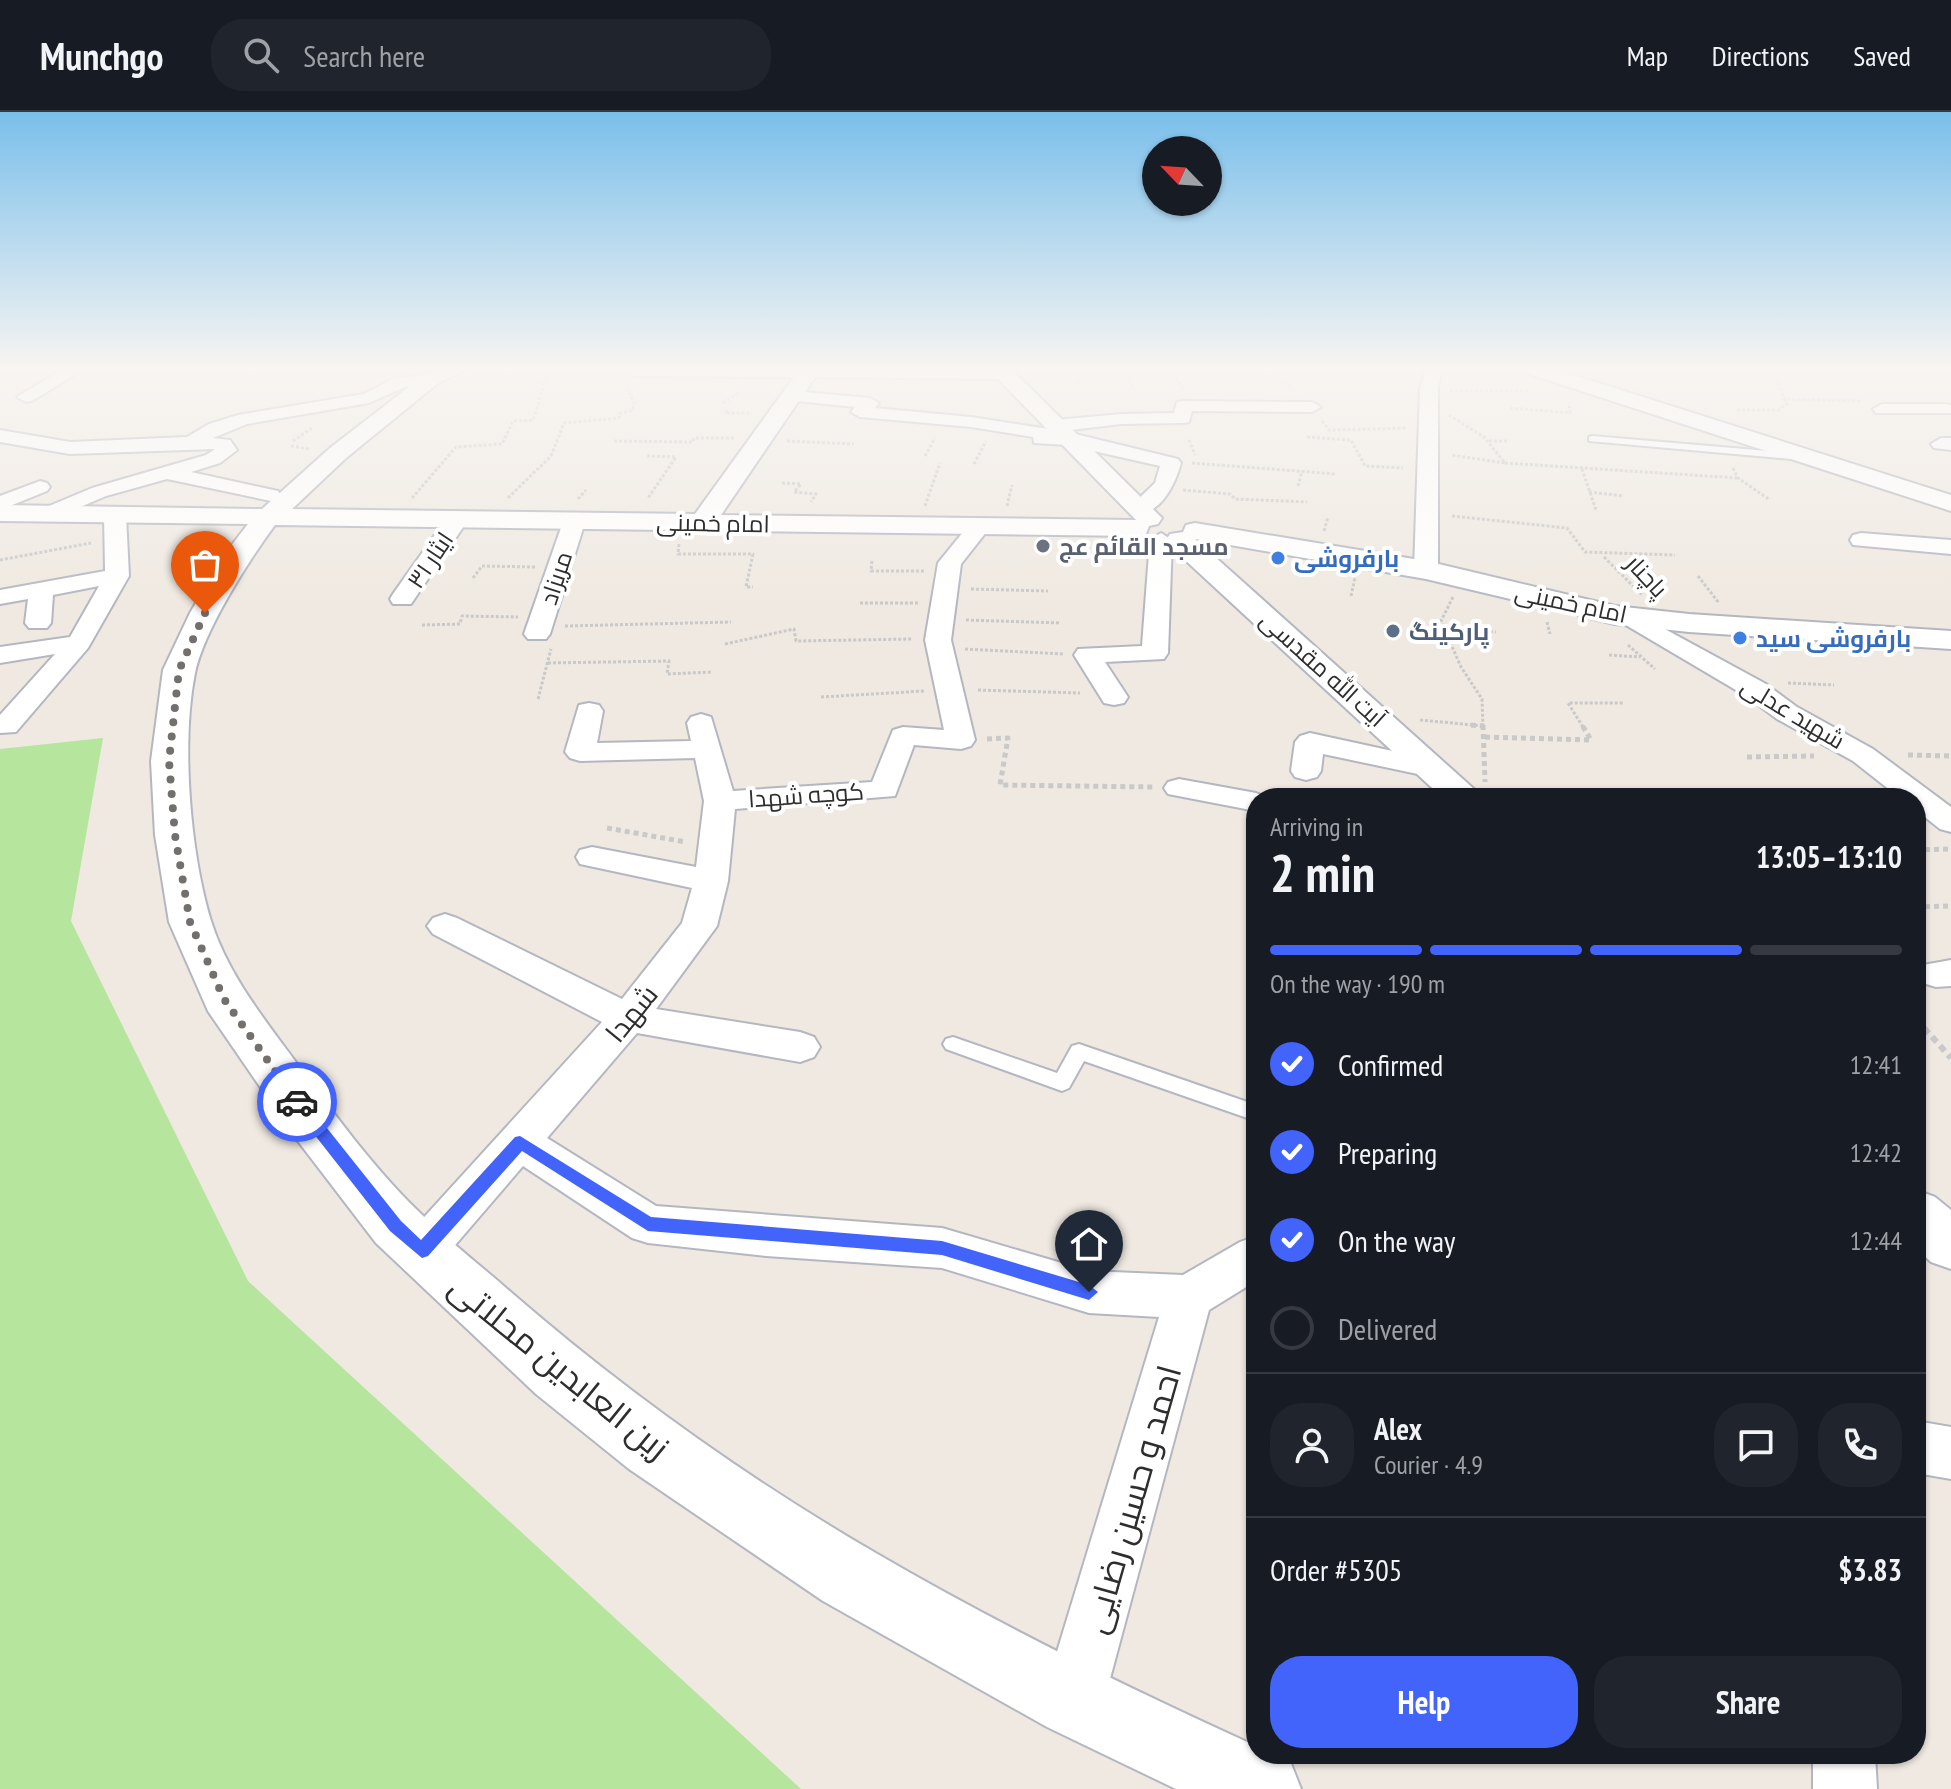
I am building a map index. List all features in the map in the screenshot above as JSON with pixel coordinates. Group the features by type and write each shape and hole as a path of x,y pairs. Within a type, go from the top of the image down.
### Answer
{"main road":[{"name":"زین العابدین محلاتی","path":"344,448 275,511 225,578 179,670 169,761 175,835 190,922 224,999 309,1118 396,1226 558,1373 652,1446 848,1576 1073,1701 1262,1789"},
{"path":"691,523 755,448"},
{"name":"آیت الله مقدسی","path":"1078,448 1160,528 1432,768 1469,788"},
{"path":"1772,448 1951,503"},
{"name":"امام خمینی","path":"0,513 50,514 116,527 275,511 393,520 1160,528 1426,570 1628,616 1951,640"},
{"path":"1926,1222 1951,1245"}],"street":[{"path":"50,514 87,496 213,459 226,448"},
{"path":"1087,655 1155,653 1162,487 1171,463 1116,448"},
{"path":"1426,570 1428,448"},
{"path":"168,473 275,511"},
{"path":"0,504 40,487"},
{"name":"ایثار ۳۱","path":"402,599 468,520"},
{"name":"مریزاد","path":"540,626 574,522"},
{"path":"961,740 950,689 943,611 950,563 980,526"},
{"path":"6,726 79,643 117,576 116,527"},
{"path":"1861,540 1951,547"},
{"path":"0,597 117,576"},
{"path":"38,623 41,590"},
{"name":"شهید عدلی","path":"1628,616 1756,690 1787,713 1863,755 1906,788"},
{"path":"0,655 79,643"},
{"path":"1087,655 1113,695"},
{"name":"شهدا","path":"422,1251 628,1018 699,926 713,864 720,801 704,736 580,752 589,711"},
{"name":"کوچه شهدا","path":"720,801 884,790 903,736 961,740"},
{"path":"1306,771 1310,742 1432,768"},
{"path":"1179,788 1246,800"},
{"name":"شهید عدلی","path":"1926,803 1951,822"},
{"path":"592,857 713,864"},
{"path":"445,926 628,1018 800,1047"},
{"path":"520,1142 648,1224 942,1248 1089,1292 1189,1297 1246,1262"},
{"name":"احمد و حسین رضایی","path":"1073,1701 1189,1297"},
{"path":"1926,1449 1951,1453"},
{"path":"1844,1764 1845,1789"}],"lane":[{"path":"1701,448 1803,457"},
{"path":"953,1044 1062,1083 1079,1051 1246,1110"}],"path":[{"path":"393,520 455,449 462,448"},
{"path":"468,520 544,466 557,448"},
{"path":"925,456 929,448"},
{"path":"974,464 982,448"},
{"path":"1355,448 1365,466 1428,461 1505,463 1738,478"},
{"path":"1494,448 1505,463"},
{"path":"632,522 676,457 647,456"},
{"path":"918,525 940,463"},
{"path":"1171,463 1336,474"},
{"path":"1733,468 1738,478 1770,500"},
{"path":"1582,469 1596,510"},
{"path":"1298,486 1302,471"},
{"path":"782,483 801,484 794,492 816,494 799,524"},
{"path":"1162,487 1230,494 1235,499 1307,502"},
{"path":"1589,492 1624,496"},
{"path":"1427,513 1567,528 1585,552 1675,555"},
{"path":"691,523 678,554 753,554 746,587 753,587"},
{"path":"0,560 116,527"},
{"name":"پاچنار","path":"1604,557 1663,620"},
{"path":"872,561 871,571 943,611 1087,655"},
{"path":"473,578 482,566 560,567"},
{"path":"1463,578 1441,621 1461,667 1482,699 1485,737 1476,788"},
{"path":"725,644 794,629 796,641 1048,591"},
{"path":"860,603 1061,623"},
{"path":"422,625 460,624 462,616 540,626 731,622"},
{"path":"538,699 553,643 533,644 540,626"},
{"path":"1445,629 1496,632"},
{"path":"1609,655 1641,657"},
{"path":"548,663 669,661 667,674 712,672"},
{"path":"821,697 950,689 1113,695"},
{"path":"1485,737 1591,740 1568,703 1624,703"},
{"path":"1376,717 1484,726"},
{"path":"961,740 1008,738 1000,785 1179,788"},
{"path":"1747,757 1863,755"},
{"path":"607,828 713,864"},
{"path":"1926,850 1951,849"},
{"path":"1926,907 1951,906"},
{"path":"1926,1030 1951,1058"}],"green space":[{"path":"103,738 71,921 248,1281 801,1789 0,1789 0,749"}],"way so far":[{"path":"205,613 179,670 169,761 175,835 190,922 224,999 297,1102"}],"place":[{"name":"مسجد القائم عج","path":"1043,546"},
{"name":"بارفروشی","path":"1278,558"},
{"name":"پارکینگ","path":"1393,631"},
{"name":"بارفروشی سید","path":"1740,638"}],"route":[{"path":"297,1102 396,1226 422,1251 520,1142 648,1224 942,1248 1089,1292"}]}
